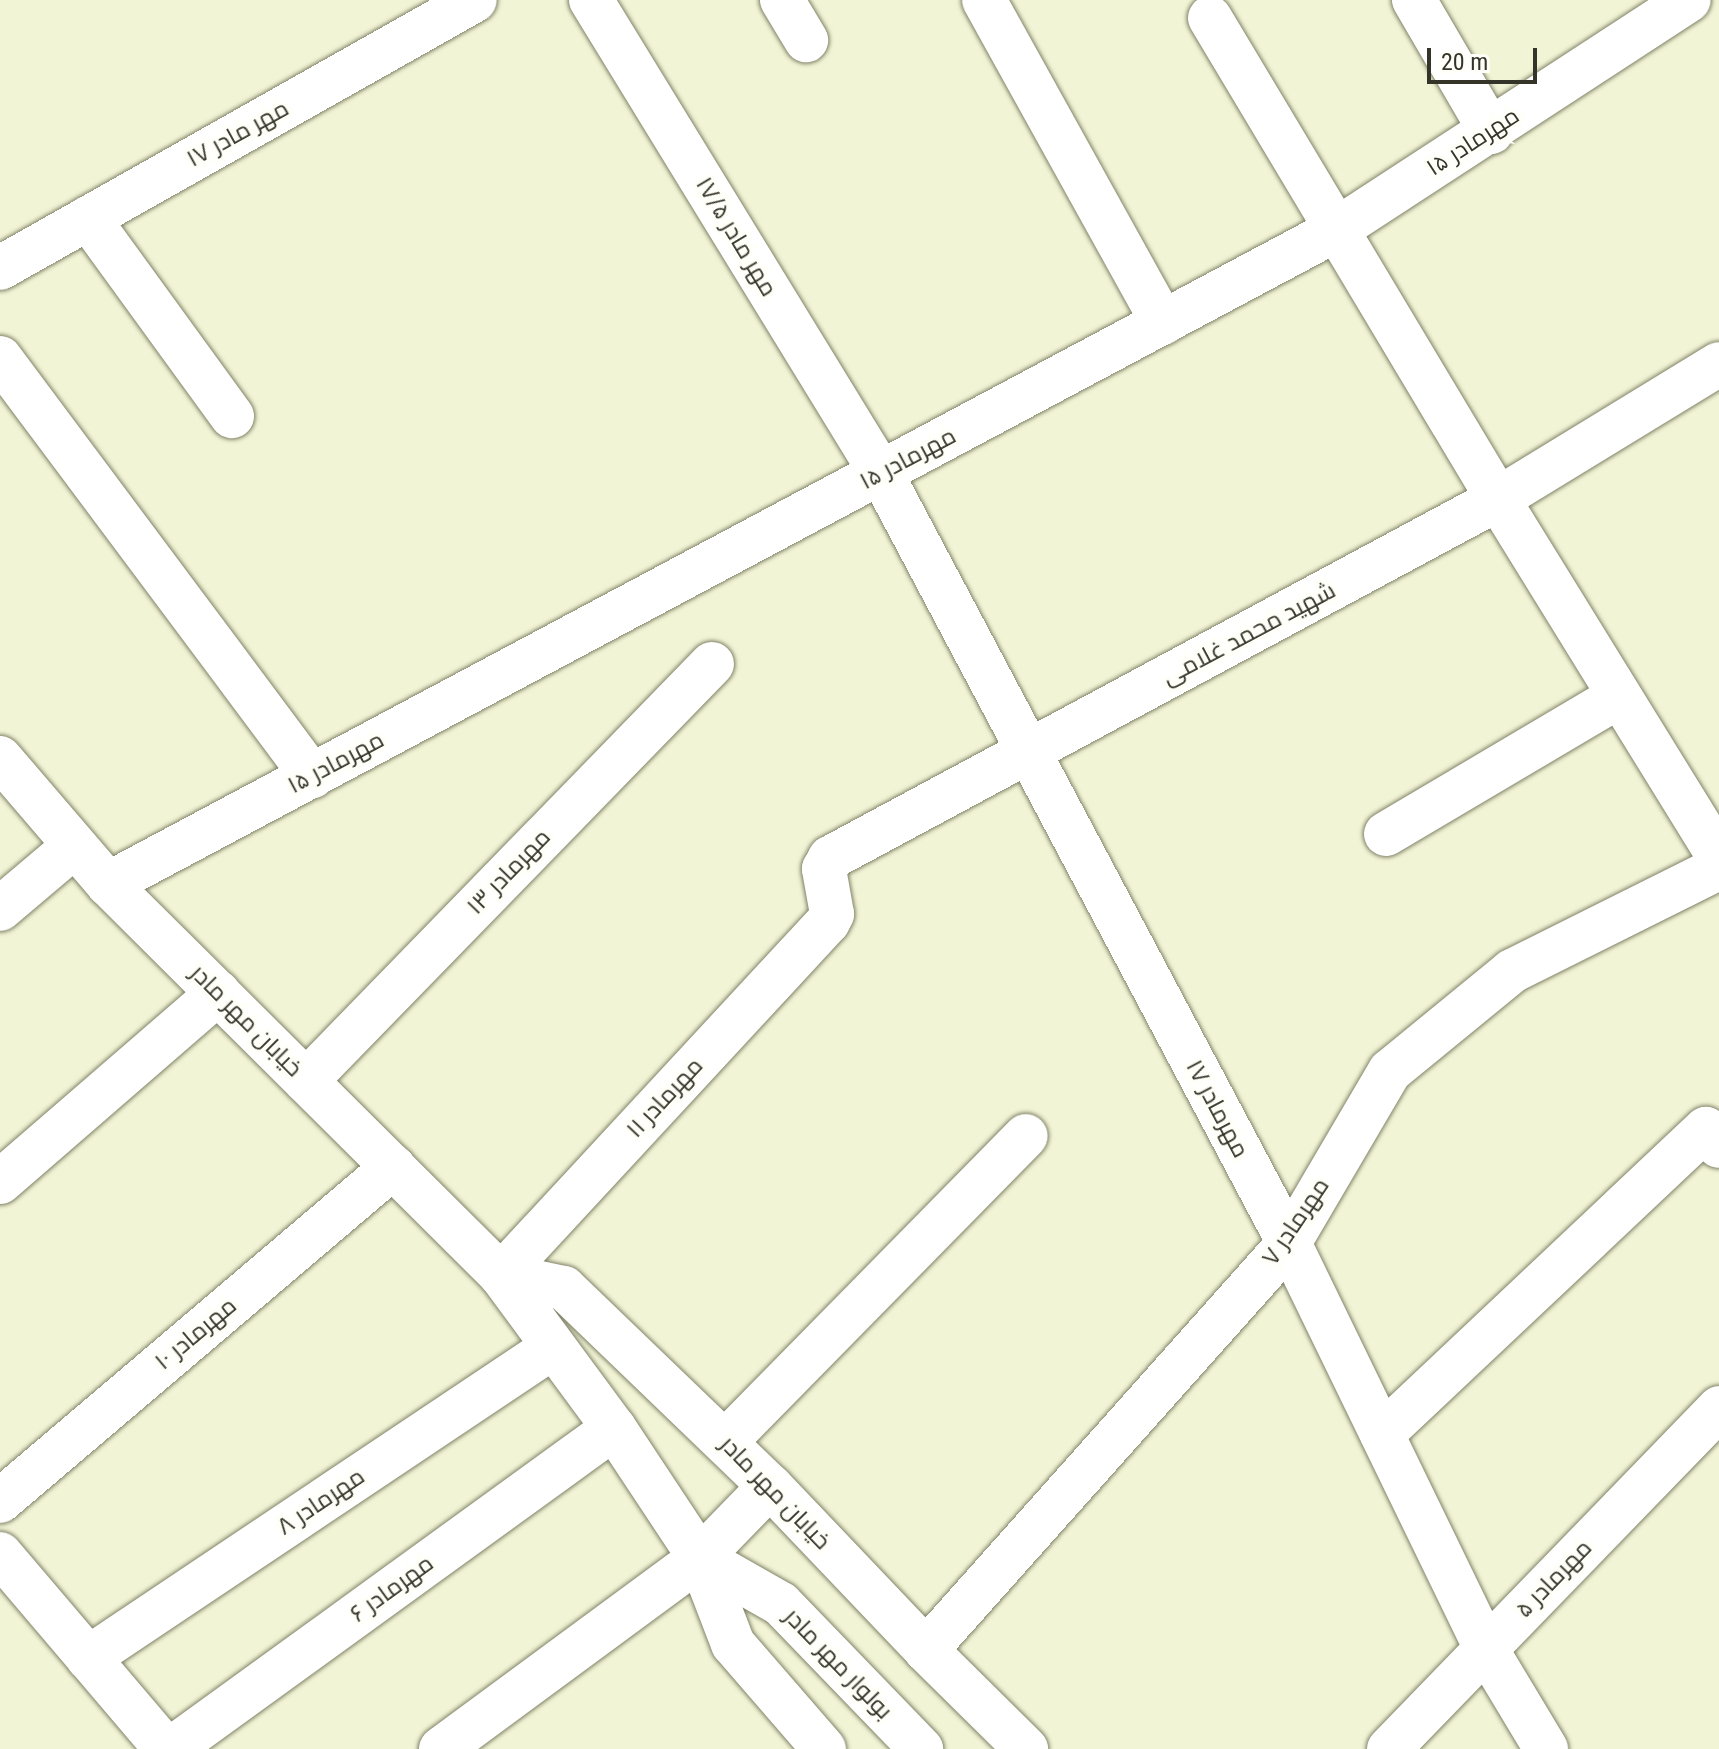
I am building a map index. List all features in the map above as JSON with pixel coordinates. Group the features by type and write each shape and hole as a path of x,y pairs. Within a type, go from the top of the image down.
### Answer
{"street":[{"name":"مهر مادر ۱۷","path":"0,268 475,0"},
{"name":"مهر مادر ۱۷/۵","path":"591,0 881,473"},
{"path":"782,0 806,40"},
{"path":"984,0 1163,323"},
{"path":"1414,0 1491,132"},
{"name":"مهرمادر ۱۵","path":"108,884 1336,230 1491,132 1689,0"},
{"path":"1210,18 1498,499 1719,857"},
{"path":"88,218 232,416"},
{"path":"0,358 312,776"},
{"name":"شهید محمد غلامی","path":"828,922 832,914 824,869 830,858 1498,499 1719,364"},
{"name":"مهرمادر ۱۷","path":"881,473 1289,1243 1486,1649 1546,1749"},
{"name":"مهرمادر ۱۳","path":"306,1081 712,664"},
{"path":"1386,834 1619,696"},
{"name":"خیابان مهر مادر","path":"0,758 73,847 108,884 501,1275 614,1428 700,1558"},
{"path":"0,909 73,847"},
{"name":"مهرمادر ۷","path":"926,1650 1289,1243 1390,1071 1512,971 1719,868"},
{"name":"مهرمادر ۱۱","path":"501,1275 828,922"},
{"path":"0,1182 218,993"},
{"path":"1382,1434 1706,1129 1719,1146"},
{"path":"725,1442 1026,1136"},
{"name":"مهرمادر ۱۰","path":"0,1501 393,1167"},
{"name":"خیابان مهر مادر","path":"501,1275 564,1288 770,1486 926,1650 1026,1749"},
{"name":"مهرمادر ۸","path":"88,1658 553,1347"},
{"name":"مهرمادر ۵","path":"1389,1749 1719,1408"},
{"name":"مهرمادر ۶","path":"168,1749 614,1428"},
{"path":"441,1749 700,1558 770,1486"},
{"path":"0,1554 168,1749"},
{"path":"700,1558 733,1644 824,1749"},
{"name":"بولوار مهر مادر","path":"700,1558 781,1604 899,1742"}]}
